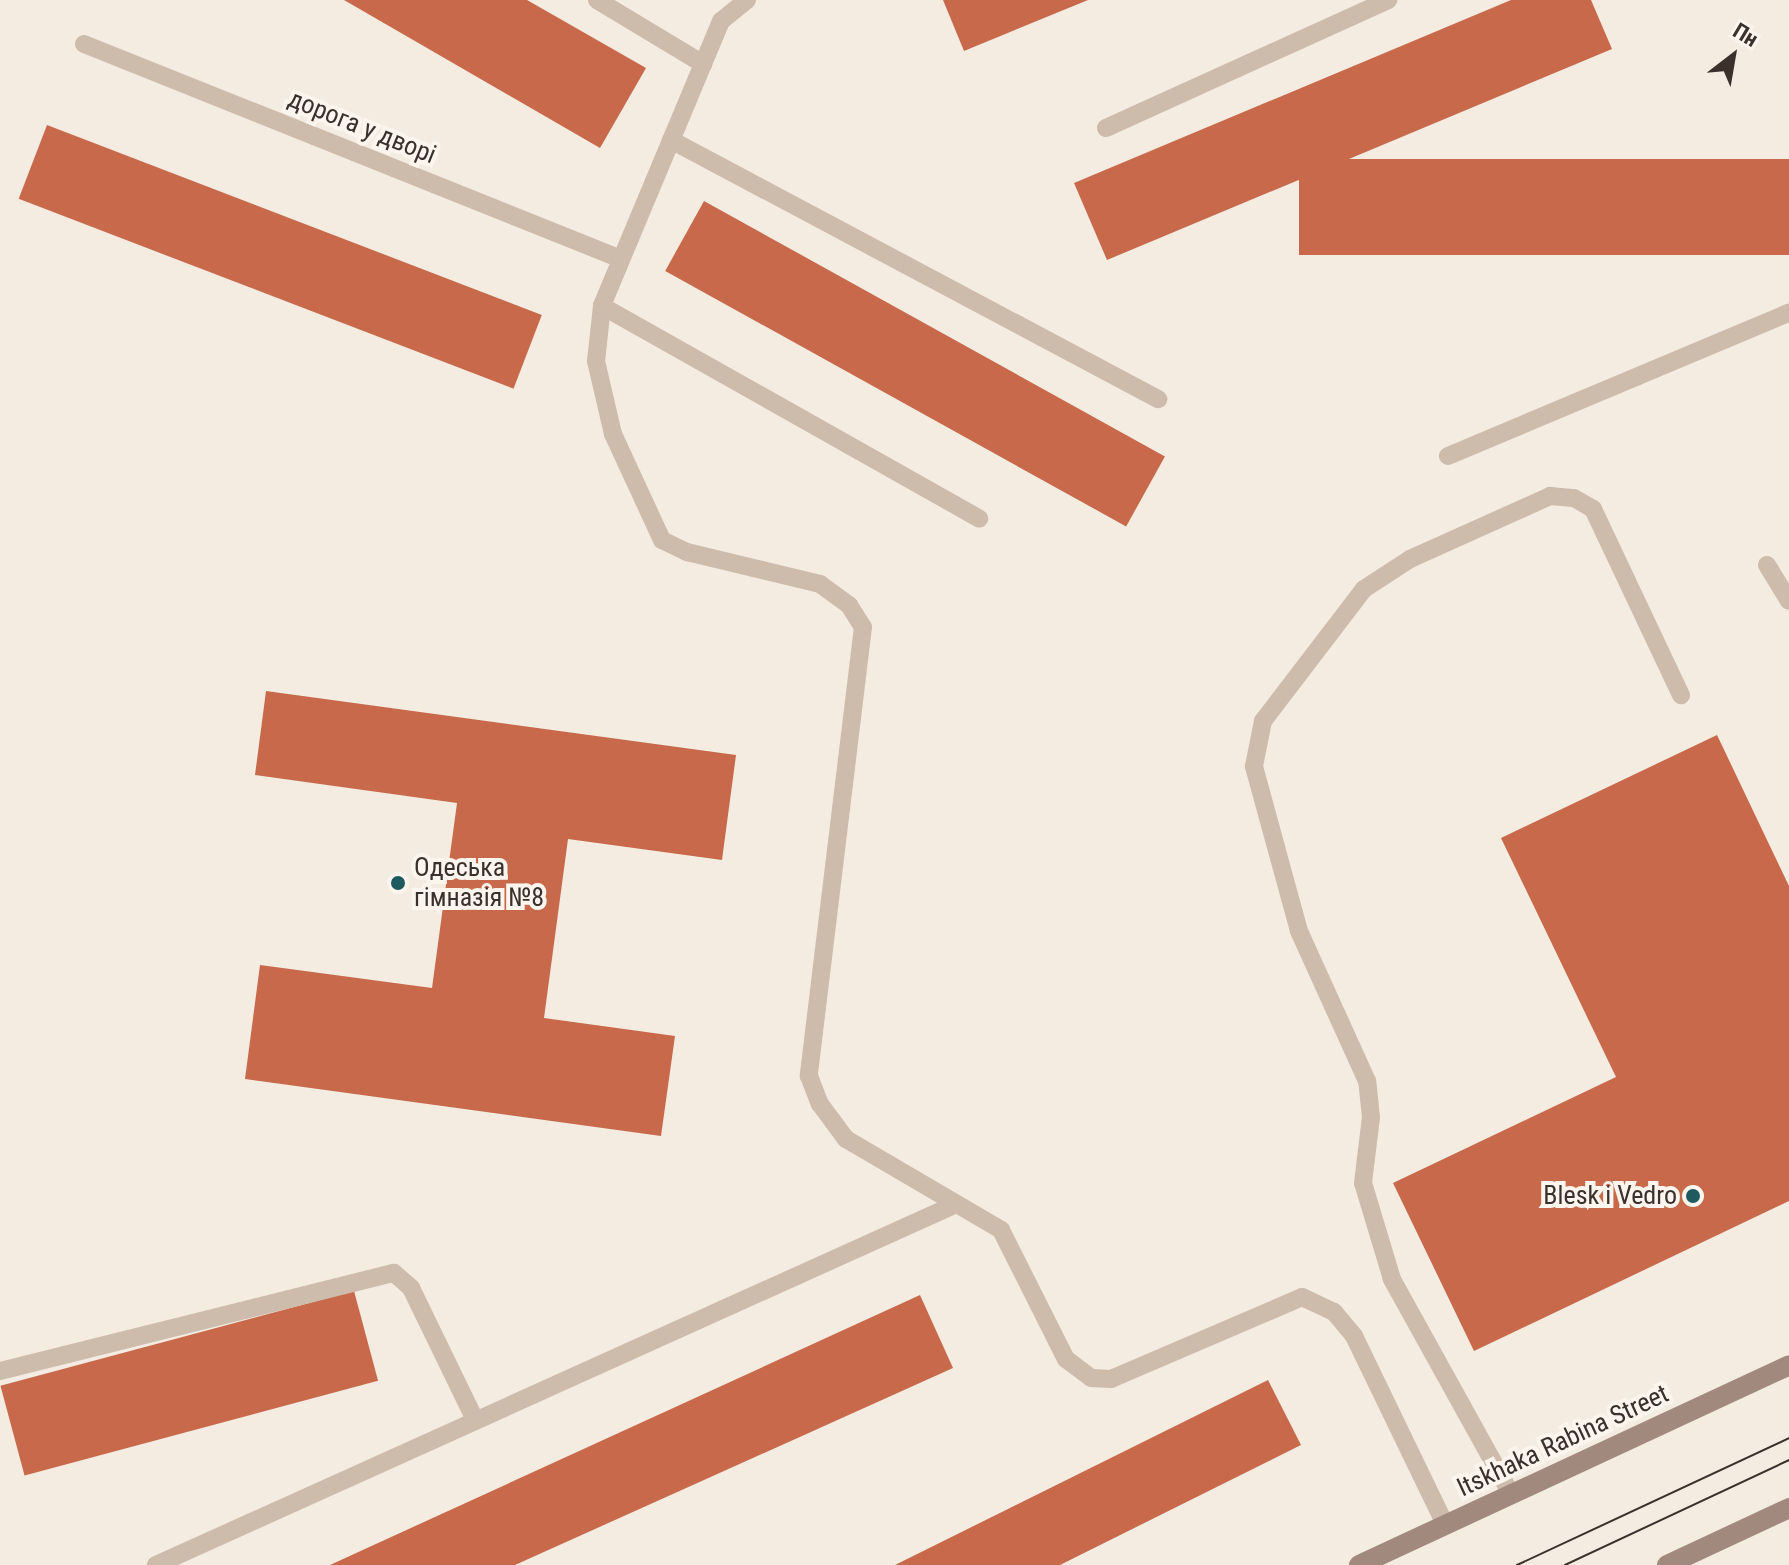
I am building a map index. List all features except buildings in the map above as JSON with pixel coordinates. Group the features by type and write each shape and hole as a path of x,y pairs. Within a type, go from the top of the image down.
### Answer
{"main road":[{"name":"Itskhaka Rabina Street","path":"1359,1565 1789,1365"},
{"path":"1667,1565 1789,1508"}],"lane":[{"path":"597,0 703,64"},
{"path":"747,0 721,21 621,259 602,306 596,361 613,434 662,540 687,552 820,584 849,605 863,627 809,1076 820,1104 846,1139 952,1206 1001,1230 1066,1359 1091,1378 1111,1379 1302,1297 1334,1312 1354,1336 1445,1524"},
{"path":"1106,128 1388,0"},
{"name":"дорога у дворі","path":"84,44 621,259"},
{"path":"671,140 1158,399"},
{"path":"602,306 979,518"},
{"path":"1448,456 1789,313"},
{"path":"1511,1494 1392,1279 1363,1183 1371,1117 1367,1081 1299,931 1254,766 1263,721 1364,589 1410,559 1550,496 1574,498 1593,509 1681,695"},
{"path":"1767,565 1789,601"},
{"path":"156,1565 474,1418 952,1206"},
{"path":"0,1371 394,1273 411,1288 474,1418"}],"tram line":[{"path":"1517,1565 1789,1438"},
{"path":"1565,1565 1789,1460"}],"place":[{"name":"Одеська гімназія №8","path":"398,883"},
{"name":"Blesk i Vedro","path":"1693,1196"}]}
